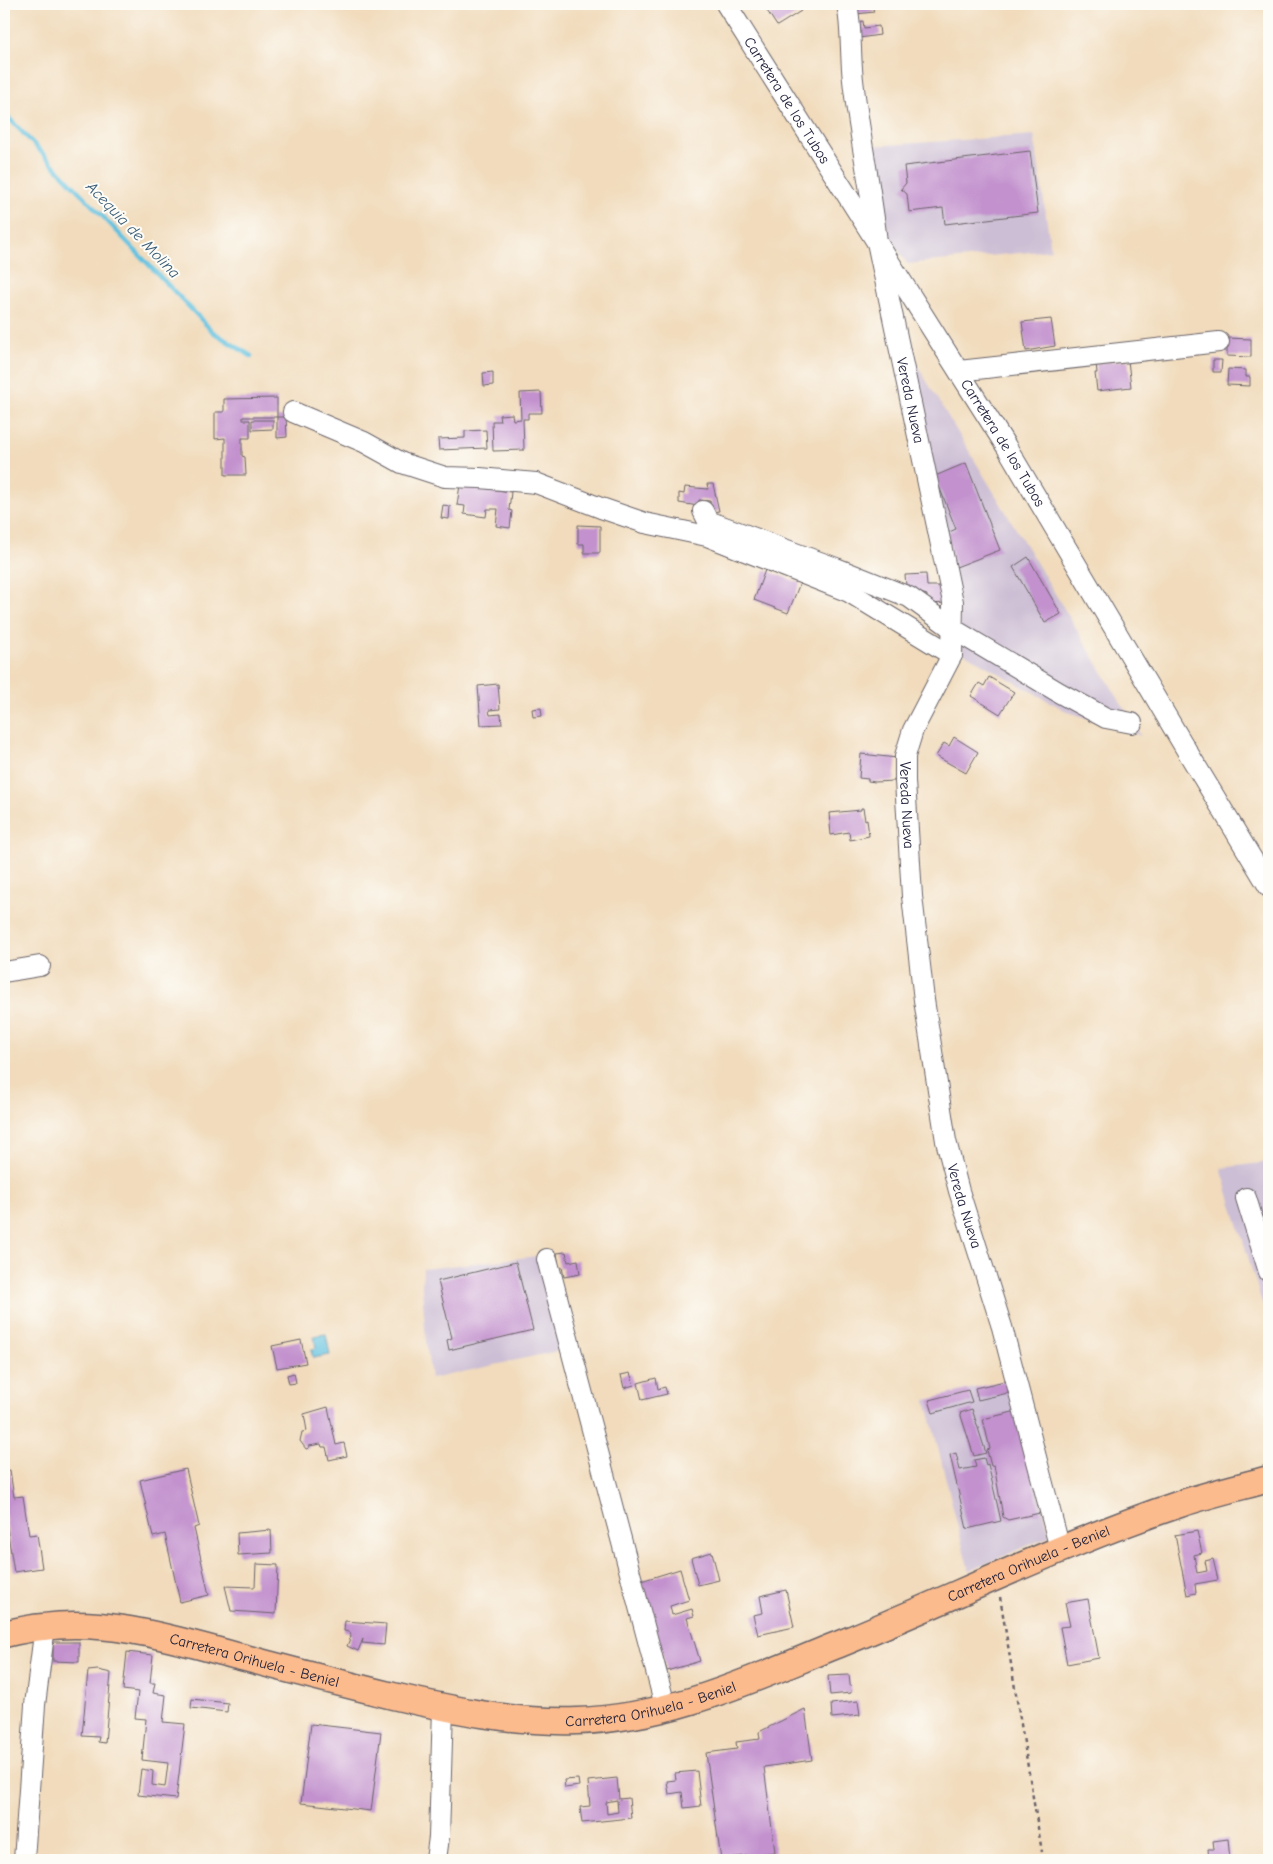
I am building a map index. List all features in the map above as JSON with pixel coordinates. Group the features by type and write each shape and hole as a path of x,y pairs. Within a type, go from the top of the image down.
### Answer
{"main road":[{"name":"Carretera Orihuela - Beniel","path":"4,1634 45,1626 121,1629 148,1634 444,1708 495,1717 548,1721 607,1719 666,1709 708,1697 996,1578 1060,1549 1181,1503 1269,1479"}],"street":[{"name":"Carretera de los Tubos","path":"726,4 1006,446 1186,752 1268,881"},
{"name":"Vereda Nueva","path":"847,4 852,37 853,78 871,190 877,242 953,602 952,656 913,730 906,756 905,781 908,853 924,1000 946,1141 959,1191 1002,1327 1060,1549"},
{"path":"959,371 1218,342"},
{"path":"293,412 364,442 402,463 445,477 536,483 646,523 707,536 849,592 952,656"},
{"path":"703,512 708,521 836,568 909,598 953,629 1060,694 1106,718 1132,723"},
{"path":"4,972 40,966"},
{"path":"1246,1198 1269,1272"},
{"path":"547,1259 666,1709"},
{"path":"24,1860 35,1705 45,1626"},
{"path":"436,1860 444,1708"}],"path":[{"path":"996,1578 1042,1852"}],"shaded area":[{"path":"1034,135 1051,250 907,264 888,233 871,146"},
{"path":"902,340 1141,736 1068,712 963,653 956,583"},
{"path":"1269,1162 1269,1326 1221,1168"},
{"path":"537,1256 562,1350 431,1379 422,1287 423,1269"},
{"path":"1010,1379 1050,1536 969,1571 926,1400"}],"water":[{"path":"326,1334 330,1355 313,1358 311,1350 316,1348 314,1336"}],"building":[{"path":"767,4 797,4 801,11 777,26 764,6"},
{"path":"854,4 872,4 874,12 856,14"},
{"path":"863,21 864,28 879,26 880,35 859,38 857,22"},
{"path":"1030,151 1038,213 945,224 943,208 909,212 907,194 901,189 906,183 904,166"},
{"path":"1051,319 1055,346 1026,351 1022,322"},
{"path":"1227,338 1251,339 1251,357 1227,356"},
{"path":"1128,360 1131,387 1097,391 1096,363"},
{"path":"1213,360 1222,360 1221,372 1213,372"},
{"path":"1228,369 1246,370 1246,377 1250,377 1250,386 1227,385"},
{"path":"493,372 493,385 484,386 483,373"},
{"path":"541,392 542,413 528,413 528,419 523,419 524,450 493,451 492,421 500,421 499,415 512,414 513,420 521,419 520,393"},
{"path":"277,398 277,417 243,417 243,420 250,420 250,438 242,438 242,456 245,457 246,475 225,475 225,438 215,439 215,412 224,412 224,399"},
{"path":"277,417 286,417 287,437 277,438"},
{"path":"252,420 273,420 273,429 252,430"},
{"path":"486,430 487,448 439,450 438,439 465,438 465,431"},
{"path":"966,463 1000,550 956,567 947,533 956,529 935,476"},
{"path":"707,484 713,484 719,511 711,512 710,501 699,500 699,506 679,503 679,493 684,494 685,487 708,489"},
{"path":"460,485 511,492 509,510 512,511 510,528 496,526 498,509 487,509 486,517 464,514 465,506 457,505"},
{"path":"443,505 450,506 449,519 441,518"},
{"path":"578,525 600,526 600,553 584,553 584,544 578,544"},
{"path":"1028,557 1061,614 1045,623 1013,567"},
{"path":"765,570 800,583 788,613 754,600"},
{"path":"926,574 927,586 946,586 947,603 927,604 927,595 910,590 910,585 906,585 905,575"},
{"path":"989,677 1014,692 1000,714 971,696 979,683 984,686"},
{"path":"498,684 500,709 489,710 490,715 501,714 502,724 481,725 478,686"},
{"path":"541,708 542,716 533,717 532,709"},
{"path":"954,737 978,752 966,773 936,756 944,743 949,746"},
{"path":"861,754 897,758 894,781 875,782 859,778"},
{"path":"863,808 865,820 867,819 869,836 850,840 849,832 831,835 829,813 861,810"},
{"path":"566,1252 568,1262 578,1260 580,1274 564,1277 562,1267 559,1268 557,1253"},
{"path":"516,1262 533,1330 449,1350 447,1340 452,1338 438,1281"},
{"path":"301,1340 306,1363 277,1368 272,1346"},
{"path":"294,1373 296,1383 289,1384 287,1375"},
{"path":"630,1373 634,1385 624,1388 621,1375"},
{"path":"656,1378 658,1389 665,1387 667,1394 642,1400 638,1383"},
{"path":"1009,1380 1012,1392 978,1400 975,1388"},
{"path":"968,1390 972,1402 933,1413 929,1400"},
{"path":"328,1407 336,1445 344,1443 347,1456 329,1460 326,1447 322,1447 321,1444 309,1446 306,1449 300,1441 302,1432 307,1431 304,1414"},
{"path":"972,1409 986,1453 974,1456 960,1413"},
{"path":"1017,1411 1040,1513 1008,1520 1003,1517 994,1465 991,1466 987,1450 990,1449 983,1419"},
{"path":"956,1453 960,1470 976,1467 974,1460 984,1458 986,1465 988,1464 1001,1521 967,1529 950,1455"},
{"path":"186,1469 199,1526 194,1528 209,1595 180,1602 165,1534 153,1537 140,1480"},
{"path":"10,1471 14,1497 23,1496 29,1535 37,1534 42,1568 14,1572 4,1509 4,1472"},
{"path":"271,1530 272,1553 238,1555 237,1533"},
{"path":"1197,1531 1202,1553 1194,1555 1197,1573 1207,1571 1205,1561 1213,1559 1218,1580 1195,1584 1196,1593 1187,1595 1175,1535"},
{"path":"712,1552 719,1580 698,1585 691,1558"},
{"path":"256,1564 278,1565 276,1614 231,1611 225,1586 255,1587"},
{"path":"680,1569 689,1600 670,1606 672,1615 692,1609 694,1616 687,1618 700,1661 667,1671 641,1581"},
{"path":"786,1590 794,1627 758,1635 753,1615 763,1613 760,1596"},
{"path":"1088,1599 1099,1658 1067,1664 1060,1627 1070,1626 1065,1603"},
{"path":"345,1621 386,1624 384,1645 362,1643 363,1639 358,1651 347,1646 351,1636 350,1632 344,1631"},
{"path":"53,1642 79,1642 79,1662 53,1661"},
{"path":"127,1652 153,1655 150,1683 155,1683 153,1693 166,1695 163,1722 185,1724 176,1799 138,1795 141,1769 153,1771 152,1785 165,1787 168,1763 142,1760 146,1719 135,1718 138,1692 123,1690"},
{"path":"98,1670 111,1673 105,1743 98,1742 99,1737 82,1736 88,1671"},
{"path":"849,1675 851,1693 830,1695 828,1676"},
{"path":"192,1699 228,1703 227,1712 191,1708"},
{"path":"858,1701 860,1715 832,1718 831,1704"},
{"path":"805,1709 812,1760 764,1767 775,1852 721,1860 706,1753 737,1749 736,1742 760,1739 759,1732"},
{"path":"311,1724 381,1732 371,1811 301,1803"},
{"path":"697,1771 701,1806 684,1808 682,1792 669,1794 667,1781 676,1780 675,1773"},
{"path":"617,1778 619,1799 629,1798 631,1818 582,1823 580,1807 590,1806 588,1781","holes":["617,1800 618,1812 607,1814 606,1802"]},
{"path":"578,1779 579,1786 565,1788 564,1780"},
{"path":"1228,1839 1230,1860 1209,1860 1208,1849 1214,1849 1213,1841"}],"waterway":[{"name":"Acequia de Molina","path":"4,113 213,332 251,356"}]}
